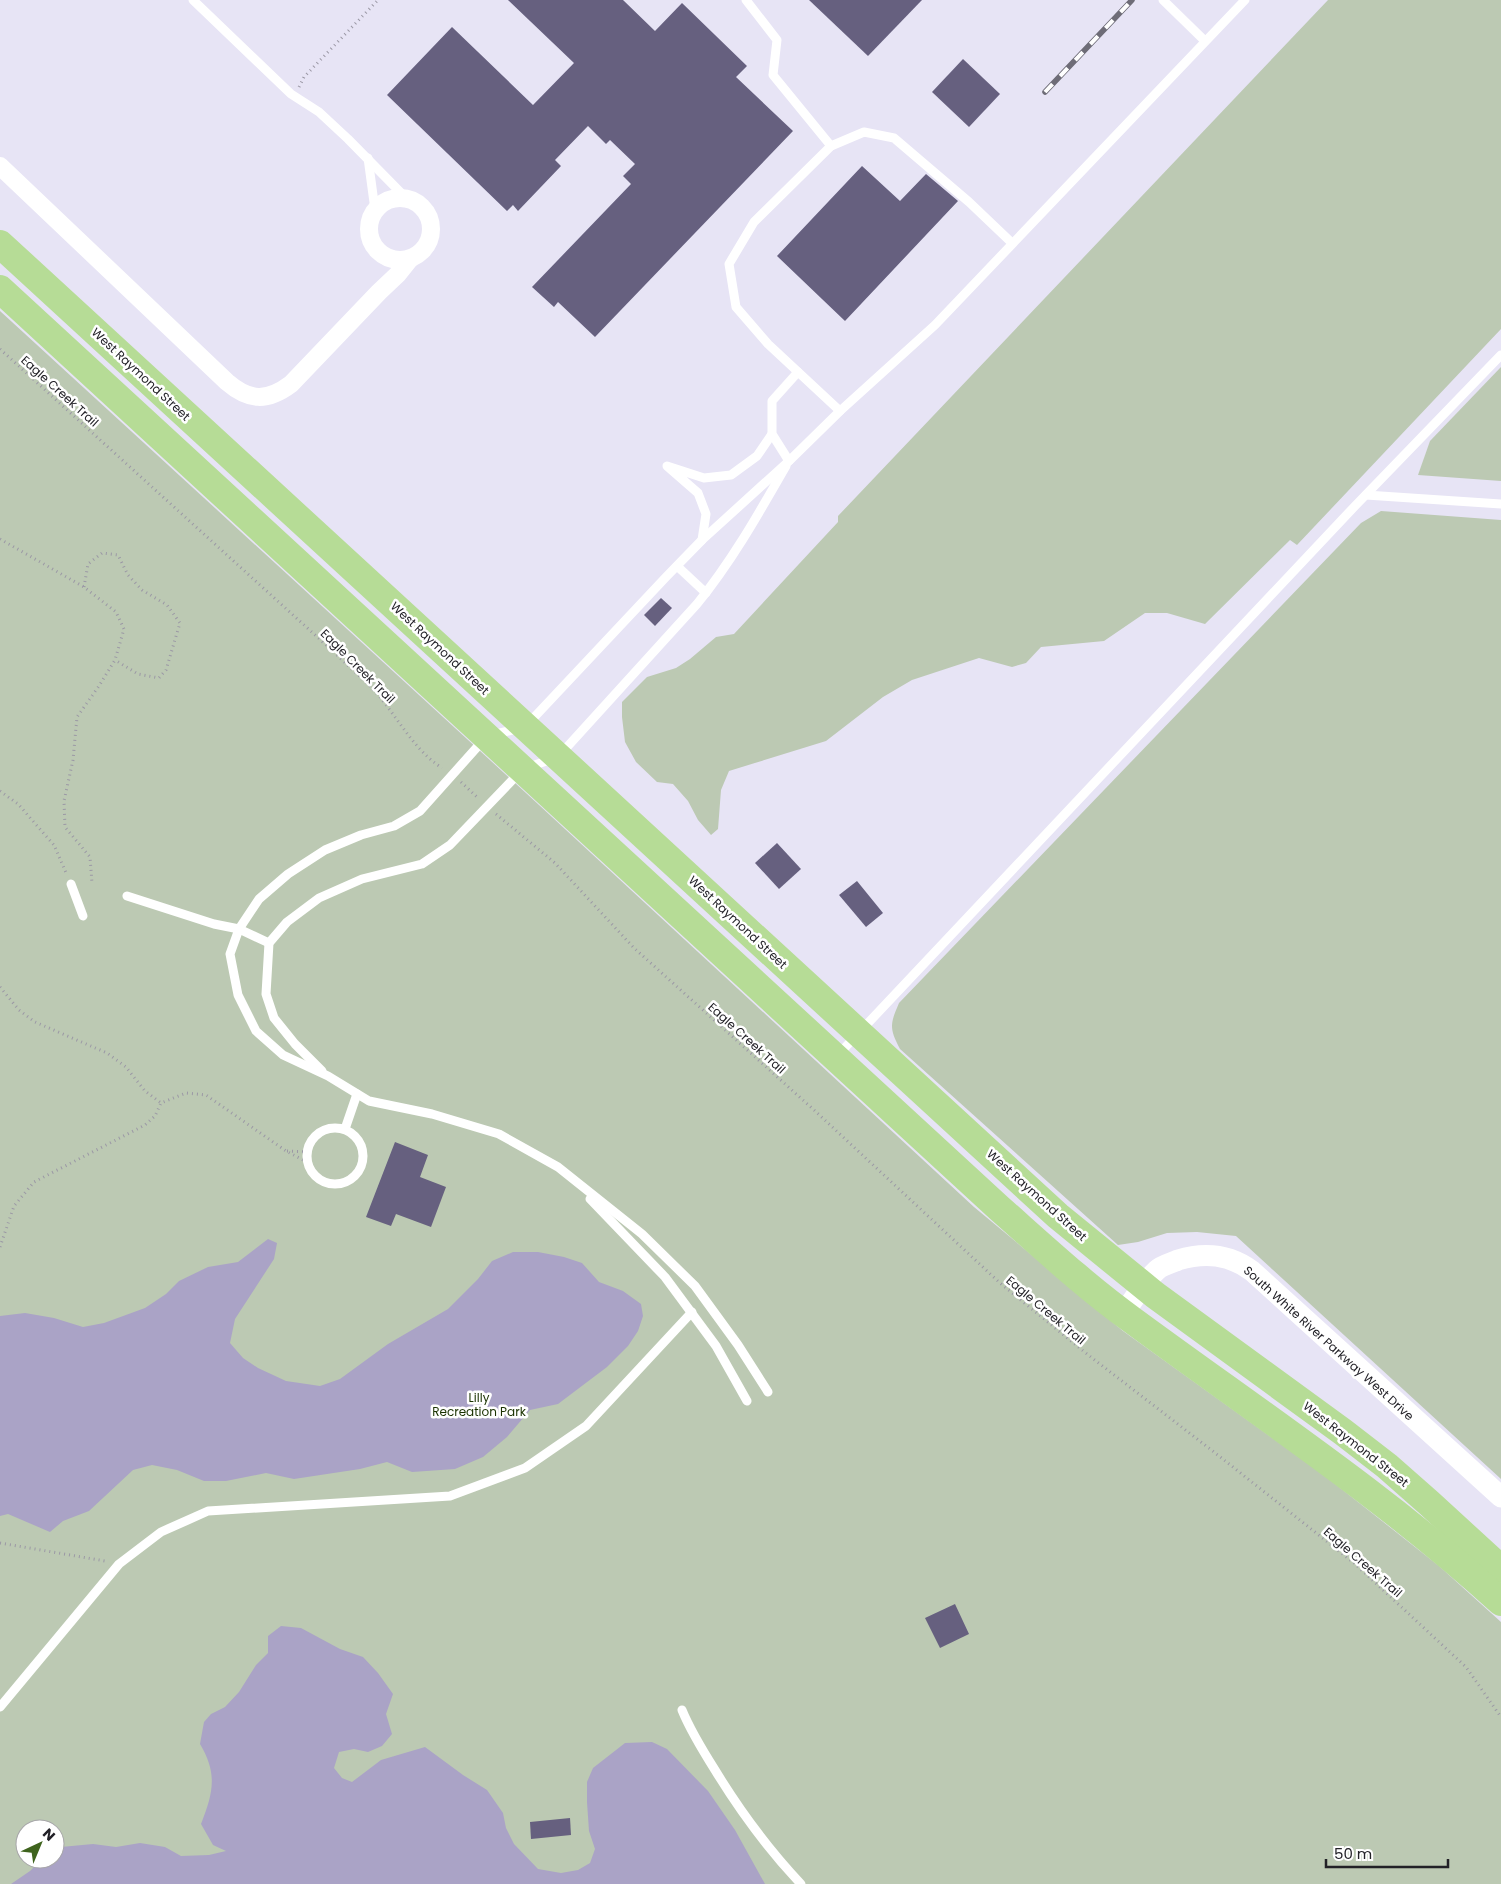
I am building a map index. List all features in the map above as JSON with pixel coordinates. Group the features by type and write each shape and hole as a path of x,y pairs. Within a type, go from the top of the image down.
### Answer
{"main road":[{"name":"West Raymond Street","path":"0,244 1038,1198 1103,1254 1144,1286 1387,1466 1429,1502 1501,1570"},
{"path":"0,289 999,1208 1124,1313 1401,1516 1501,1602"},
{"path":"152,429 173,403"}],"street":[{"path":"0,166 226,382 236,390 254,397 273,395 291,384 398,274 410,259"},
{"path":"406,198 424,208 432,228 430,238 426,247 419,255 410,259 393,260 385,257 373,246 368,228 370,218 375,210 389,200 406,198"},
{"path":"379,292 385,257"},
{"name":"South White River Parkway West Drive","path":"1124,1313 1158,1269 1191,1256 1225,1257 1245,1266 1501,1497"}],"lane":[{"path":"193,0 291,94 319,112 368,158 406,198"},
{"path":"746,0 777,40 773,75 830,146"},
{"path":"1163,0 1205,41"},
{"path":"768,1392 738,1344 695,1286 642,1234 558,1167 499,1134 432,1114 370,1101 328,1076 283,1055 256,1031 238,995 230,954 238,929 259,899 288,874 325,850 361,835 394,826 420,811 487,736 525,727 702,540 935,325 1245,0"},
{"path":"840,411 768,344 736,307 729,264 754,222 830,146 864,132 894,138 969,202 1012,243"},
{"path":"368,158 375,210"},
{"path":"835,1058 1366,494 1501,355"},
{"path":"789,460 772,434 772,401 798,372"},
{"path":"702,540 706,514 698,493 667,466 704,478 731,475 757,456 772,434"},
{"path":"328,1076 295,1044 274,1018 266,994 269,943 287,922 319,898 362,879 422,864 450,846 523,769 558,757 706,593 753,524 789,460"},
{"path":"1366,494 1501,504"},
{"path":"676,566 706,593"},
{"path":"71,884 84,916"},
{"path":"127,896 214,924 238,929 269,943"},
{"path":"345,1128 357,1094"},
{"path":"325,1128 345,1128 359,1140 363,1149 363,1159 360,1169 354,1177 340,1184 330,1184 313,1174 307,1162 306,1152 309,1142 325,1128"},
{"path":"558,1167 666,1277 716,1346 747,1401"},
{"path":"0,1707 119,1564 161,1532 208,1511 450,1496 525,1468 586,1426 692,1312"},
{"path":"682,1710 690,1730 731,1796 781,1862 801,1884"}],"path":[{"path":"291,94 300,85 304,77 378,0"},
{"name":"Eagle Creek Trail","path":"0,349 336,654 382,700 412,740 430,760 453,775 487,807 555,863 634,948 814,1110 1000,1283 1087,1354 1354,1563 1466,1667 1501,1717"},
{"path":"0,539 84,587 116,612 124,629 114,660 99,686 77,717 73,760 64,801 66,827 90,857 92,884"},
{"path":"84,587 88,564 102,553 118,555 128,575 142,590 167,605 180,623 166,670 158,678 138,674 114,660"},
{"path":"0,792 18,804 54,845 71,884"},
{"path":"0,987 19,1010 35,1022 108,1053 126,1068 145,1091 160,1103"},
{"path":"0,1247 14,1206 34,1182 145,1125 155,1116 160,1103 186,1093 206,1095 286,1151 307,1162"},
{"path":"286,1151 306,1152"},
{"path":"0,1543 119,1564"}],"green space":[{"path":"1328,0 1501,0 1501,329 1297,545 1290,540 1205,624 1167,613 1145,613 1104,641 1041,647 1026,663 1012,667 979,658 912,680 883,697 826,741 729,771 721,790 718,829 711,835 698,820 688,801 673,784 657,782 636,762 625,742 622,702 647,677 676,668 716,637 734,634 838,522 838,516"},
{"name":"Lilly Recreation Park","path":"0,311 974,1207 1123,1331 1320,1472 1439,1566 1501,1622 1501,1884 0,1884"},
{"path":"1501,367 1501,481 1418,475 1430,441"},
{"path":"1381,511 1501,520 1501,1479 1236,1236 1197,1232 1167,1233 1138,1242 1118,1245 900,1049 892,1031 892,1021 899,1003 1361,523"}],"shaded area":[{"path":"268,1239 277,1243 274,1259 235,1319 230,1343 243,1358 258,1368 286,1381 320,1386 340,1379 388,1344 448,1309 478,1279 492,1261 513,1252 538,1252 582,1263 599,1282 623,1291 641,1304 643,1316 638,1331 628,1346 607,1367 558,1404 530,1410 507,1437 483,1457 455,1469 412,1472 387,1462 360,1469 294,1479 266,1473 226,1481 204,1481 177,1470 152,1465 133,1470 89,1511 63,1521 50,1532 8,1514 0,1516 0,1316 25,1313 54,1318 83,1327 104,1323 145,1308 166,1294 179,1281 208,1267 238,1262"},
{"path":"281,1626 301,1628 340,1649 363,1657 378,1673 393,1694 386,1714 392,1734 382,1746 368,1752 354,1749 339,1752 334,1768 342,1778 352,1782 381,1760 425,1747 487,1790 503,1813 506,1828 514,1844 538,1869 561,1873 578,1870 590,1863 595,1849 589,1831 587,1802 587,1782 593,1768 625,1743 652,1742 667,1749 708,1791 735,1830 765,1884 11,1884 32,1869 65,1869 65,1847 93,1844 116,1847 140,1843 165,1847 181,1856 209,1855 226,1851 213,1845 201,1824 212,1784 206,1755 200,1744 204,1722 211,1714 225,1707 239,1692 256,1665 268,1653 268,1636"}],"building":[{"path":"508,0 623,0 655,31 682,3 747,66 736,77 793,131 595,337 558,302 554,307 532,287 631,184 623,176 635,164 610,140 606,144 588,126 555,160 561,166 518,211 513,205 507,211 387,95 452,27 533,105 574,63"},
{"path":"809,0 922,0 868,56"},
{"path":"963,59 1000,94 969,127 932,92"},
{"path":"862,166 900,201 926,174 958,201 845,321 777,256"},
{"path":"661,598 672,608 655,626 644,615"},
{"path":"777,843 801,869 779,889 755,863"},
{"path":"857,881 883,913 866,927 839,895"},
{"path":"395,1142 428,1155 420,1177 446,1187 431,1227 396,1214 391,1226 366,1217"},
{"path":"955,1604 969,1634 940,1648 925,1618"},
{"path":"570,1818 571,1835 531,1839 530,1822"}],"railway":[{"path":"1045,92 1132,0"}]}
